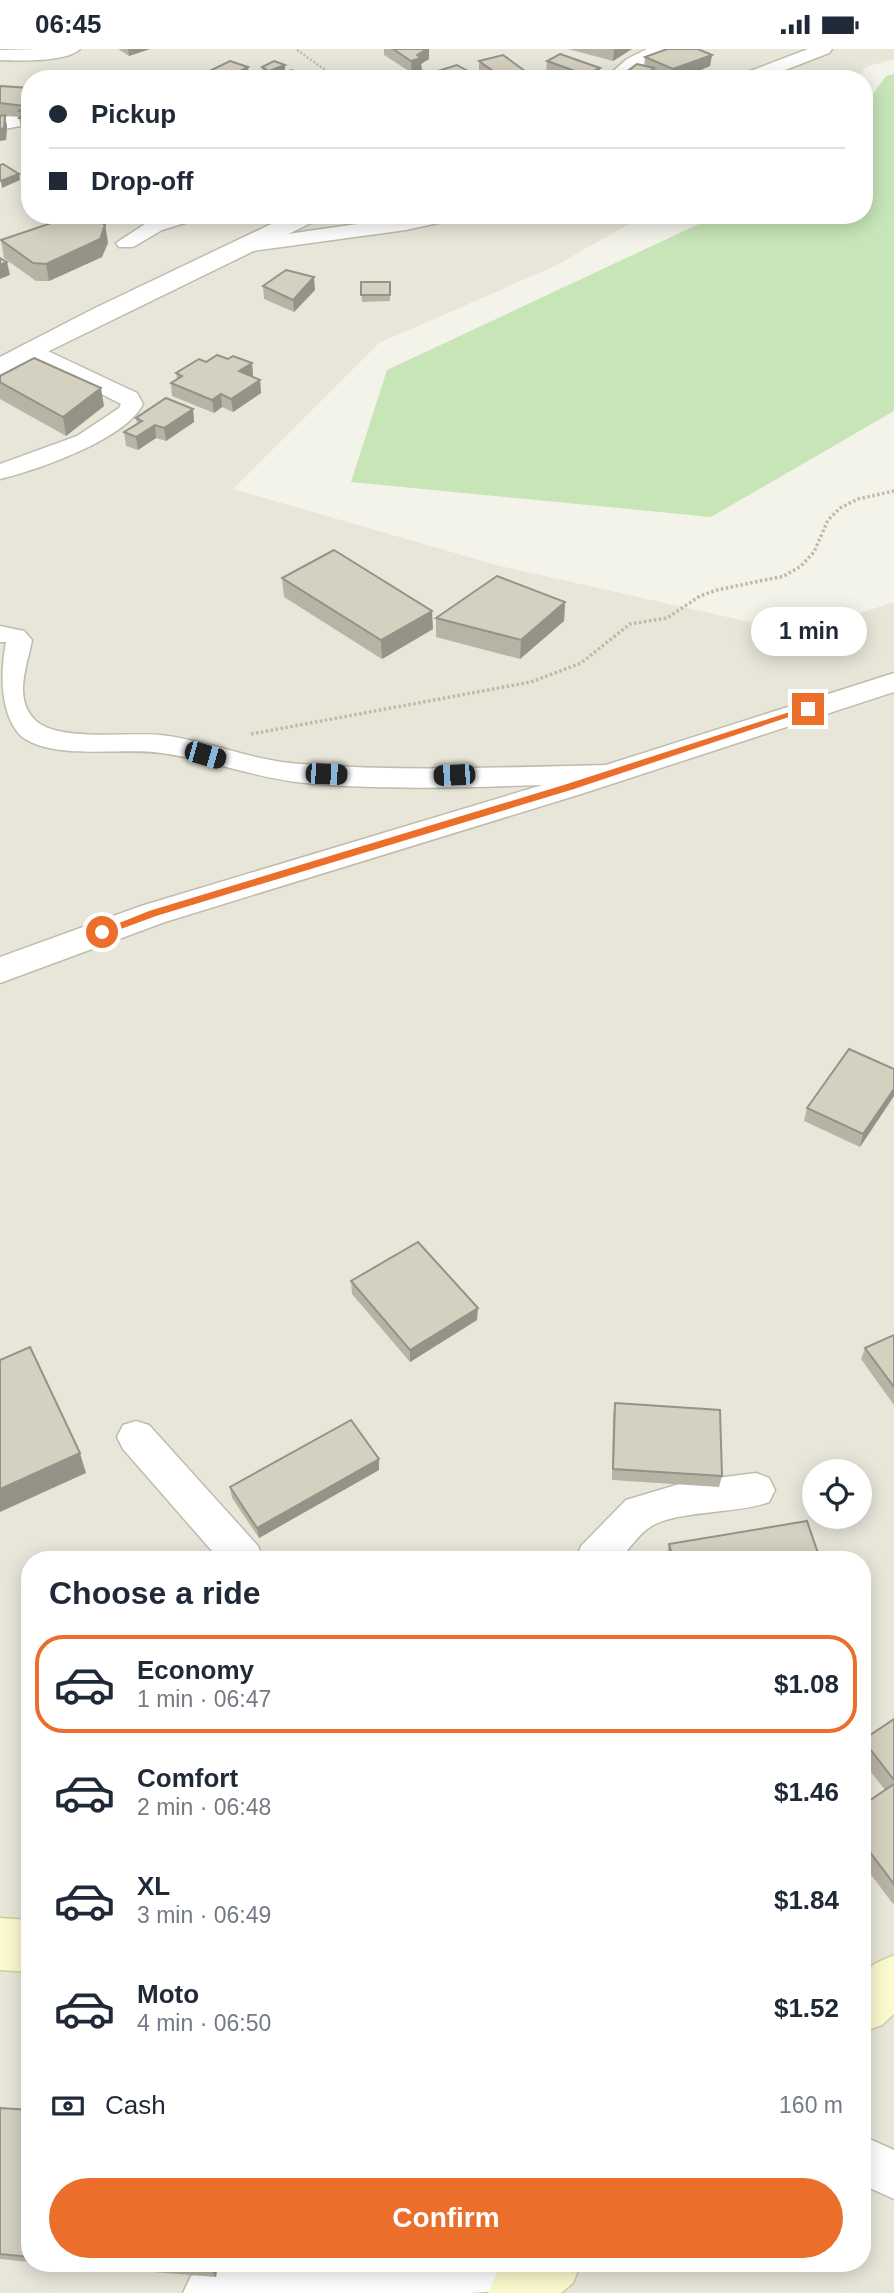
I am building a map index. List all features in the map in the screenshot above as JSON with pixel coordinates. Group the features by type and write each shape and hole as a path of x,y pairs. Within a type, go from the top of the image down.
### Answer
{"main road":[{"path":"0,1944 21,1945"},
{"path":"871,1985 894,1981"},
{"path":"871,2000 894,1981"},
{"path":"517,2293 542,2272"}],"street":[{"path":"0,55 38,55 71,49"},
{"path":"624,70 660,49"},
{"path":"769,70 823,49"},
{"path":"0,124 21,120"},
{"path":"126,243 162,224"},
{"path":"0,367 290,224"},
{"path":"245,246 390,224"},
{"path":"0,472 85,441 128,412 132,404 129,398 33,350"},
{"path":"0,634 15,636 19,640 8,695 29,732 41,737 55,740 162,744 260,768 300,773 405,777 610,774"},
{"path":"0,970 153,914 610,774 894,682"},
{"path":"136,1437 237,1551"},
{"path":"602,1551 639,1512 686,1499 756,1490"},
{"path":"871,2164 894,2175"},
{"path":"208,2293 250,2283 417,2272"}],"path":[{"path":"297,50 325,70"},
{"path":"247,735 531,682 558,674 600,650 618,632 631,624 667,618 700,596 784,576 801,566 814,552 828,520 840,507 858,499 894,491"}],"shaded area":[{"path":"0,49 894,49 894,59 864,70 21,70 21,224 629,224 555,266 379,343 233,489 500,566 799,633 894,602 894,2293 0,2293"}],"green space":[{"path":"894,74 894,411 711,517 351,482 387,370 699,224 873,224 873,94 886,76"}],"building":[{"path":"393,49 427,49 417,55 421,58 411,61"},
{"path":"667,49 698,49 712,55 673,69 645,57"},
{"path":"560,54 600,68 572,70 547,61"},
{"path":"503,55 524,70 492,70 479,61"},
{"path":"230,61 248,67 242,70 211,70"},
{"path":"274,61 285,65 272,70 262,67"},
{"path":"637,64 654,68 651,70 629,70"},
{"path":"457,65 466,70 441,70"},
{"path":"0,86 21,87 21,106 0,103"},
{"path":"5,115 4,128 0,129 0,116"},
{"path":"3,164 19,174 0,181 0,165"},
{"path":"48,224 105,225 100,239 46,264 33,263 1,240"},
{"path":"286,270 314,277 293,300 263,286"},
{"path":"361,282 390,282 390,295 361,295"},
{"path":"217,355 228,359 233,356 252,363 239,371 260,380 231,399 221,394 212,400 171,383 182,376 176,373 199,359 206,362"},
{"path":"34,358 101,388 63,417 0,382 0,376"},
{"path":"166,398 193,409 164,428 155,425 136,437 124,432 142,421 136,418"},
{"path":"334,550 432,611 381,640 282,578"},
{"path":"497,576 565,602 521,640 436,618"},
{"path":"849,1049 894,1069 894,1089 863,1134 807,1108"},
{"path":"418,1242 478,1308 410,1350 351,1281"},
{"path":"894,1335 894,1387 865,1348"},
{"path":"30,1347 80,1453 0,1489 0,1360"},
{"path":"615,1403 720,1410 722,1476 613,1469"},
{"path":"351,1420 379,1459 257,1528 230,1487"},
{"path":"802,1522 802,1529 810,1529 817,1551 671,1551 669,1544"},
{"path":"894,1719 894,1780 871,1750 871,1735"},
{"path":"894,1784 894,1884 871,1854 871,1800"},
{"path":"0,2108 21,2109 21,2256 0,2254"}],"route":[{"path":"102,932 153,914 570,787 808,709"}]}
